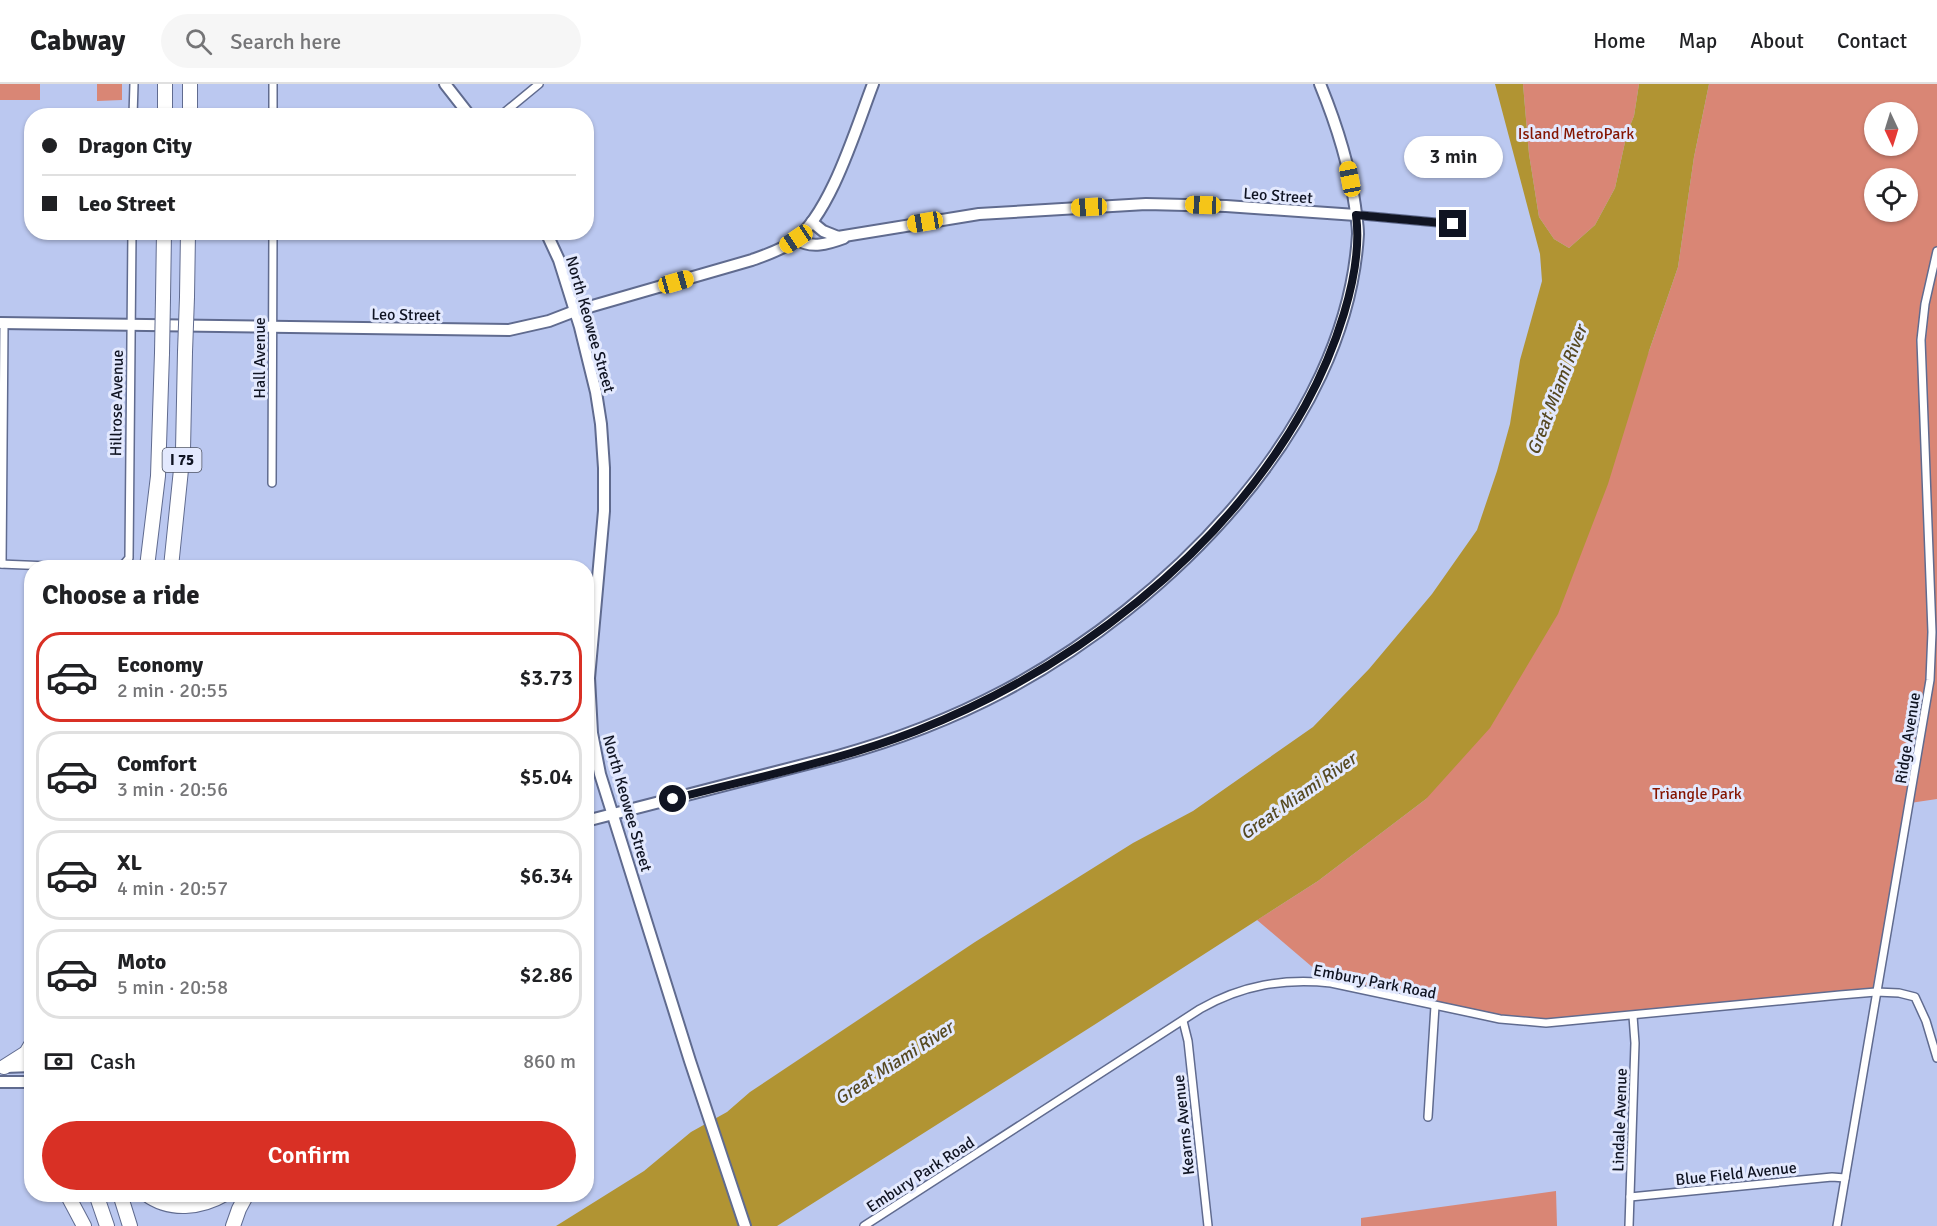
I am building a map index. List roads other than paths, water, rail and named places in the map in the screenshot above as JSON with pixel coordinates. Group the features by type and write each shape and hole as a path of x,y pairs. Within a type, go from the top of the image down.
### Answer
{"highway":[{"path":"165,84 165,108"},
{"path":"190,84 190,108"},
{"name":"I 75","path":"148,560 158,476 164,240"},
{"name":"I 75","path":"172,560 183,450 188,240"},
{"path":"2,1067 24,1054"},
{"path":"71,1202 84,1226"},
{"path":"99,1202 107,1226"},
{"path":"122,1202 130,1226"},
{"path":"164,1202 188,1207 208,1202"},
{"path":"233,1226 243,1202"}],"street":[{"path":"133,108 134,84"},
{"path":"273,84 273,108"},
{"path":"445,84 464,108"},
{"path":"510,108 539,84"},
{"path":"812,222 833,186 873,84"},
{"path":"594,818 838,756 917,731 969,708 1035,674 1119,616 1159,583 1220,523 1263,471 1295,423 1326,363 1344,313 1358,232 1348,165 1320,84"},
{"name":"Leo Street","path":"2,324 509,330 549,321 575,311 752,260 785,246 796,239 812,222 823,231 838,237 979,214 1146,204 1226,206 1453,224"},
{"name":"Leo Street","path":"796,239 807,245 819,245 850,236"},
{"name":"Hillrose Avenue","path":"127,560 132,240"},
{"name":"Hall Avenue","path":"272,483 273,240"},
{"name":"North Keowee Street","path":"550,240 559,260 575,311 596,392 603,454 604,511 594,613"},
{"name":"Ridge Avenue","path":"1837,1226 1930,680 1932,632 1921,340 1925,304 1936,256"},
{"path":"2,324 1,564 24,565"},
{"name":"North Keowee Street","path":"594,742 612,814 745,1226"},
{"name":"Embury Park Road","path":"864,1226 1210,1003 1236,992 1272,983 1289,981 1331,983 1524,1022 1560,1022 1756,1002 1876,992 1899,993 1915,997 1926,1022 1937,1058"},
{"path":"1428,1117 1436,1006"},
{"name":"Lindale Avenue","path":"1629,1226 1635,1043 1633,1016"},
{"name":"Kearns Avenue","path":"1183,1021 1188,1041 1208,1226"},
{"path":"2,1067 24,1066"},
{"path":"0,1082 24,1082"},
{"name":"Blue Field Avenue","path":"1630,1197 1832,1177 1845,1178"}],"water":[{"name":"Great Miami River","path":"1495,84 1523,84 1529,154 1539,217 1554,239 1569,248 1595,225 1615,188 1627,133 1634,116 1639,84 1709,84 1694,157 1678,267 1649,351 1608,484 1558,614 1490,728 1426,799 1318,881 777,1226 556,1226 644,1171 691,1132 727,1112 750,1092 975,942 1133,843 1193,811 1313,727 1369,669 1432,594 1477,530 1510,424 1520,360 1542,281 1540,254"}],"park label":[{"name":"Island MetroPark","path":"1576,133"},
{"name":"Triangle Park","path":"1697,793"}]}
